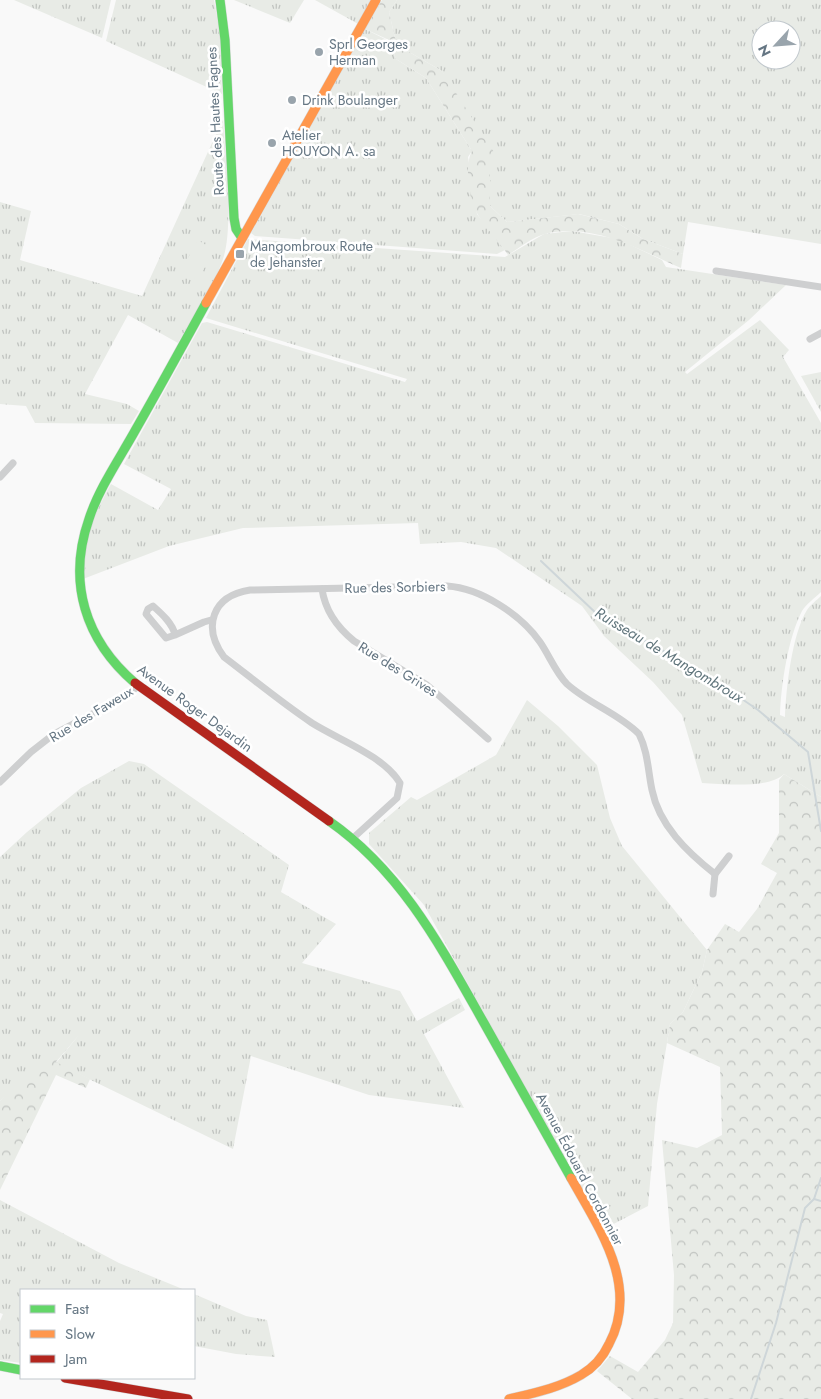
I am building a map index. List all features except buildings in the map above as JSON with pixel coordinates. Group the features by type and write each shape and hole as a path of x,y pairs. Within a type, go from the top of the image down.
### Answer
{"main road":[{"name":"Route des Hautes Fagnes","path":"220,0 226,40 234,218 236,230 242,238"},
{"name":"Avenue Roger Dejardin","path":"376,0 97,499 83,536 79,580 87,619 112,662 138,686 314,809 352,839 388,874 417,908 436,937"},
{"name":"Avenue Édouard Cordonnier","path":"436,937 601,1231 618,1274 620,1321 612,1344 600,1360 584,1373 568,1382 509,1399"},
{"path":"0,1366 20,1370"},
{"path":"71,1379 188,1399"}],"street":[{"path":"716,271 821,287"},
{"path":"810,339 821,333"},
{"path":"0,477 12,463"},
{"name":"Rue des Sorbiers","path":"212,620 221,603 240,592 457,586 478,594 514,616 538,640 565,682 640,734 644,744 652,790 661,815 670,830 683,845 715,874"},
{"name":"Rue des Grives","path":"322,589 324,602 345,633 354,641 428,685 488,739"},
{"path":"175,635 174,630 162,613 153,606 148,609 146,614 160,634 166,638 175,635 204,622 212,620 215,645 224,657 312,723 380,763 395,775 400,783 397,798 352,839"},
{"name":"Rue des Faweux","path":"0,782 31,752 54,734 128,695 138,686"},
{"path":"713,894 715,874 729,856"}],"green space":[{"path":"14,0 111,0 102,38"},
{"path":"116,0 214,0 220,34 222,94 106,41"},
{"path":"234,0 304,0 290,23"},
{"path":"315,0 373,0 360,25"},
{"path":"382,0 397,0 389,12 395,38 404,49 442,71 499,160 490,171 490,206 507,222 578,214 619,224 643,239 683,254 681,268 632,246 598,235 581,232 563,231 540,235 508,255 481,220 472,200 468,165 472,151 426,78 396,59 389,40 365,29"},
{"path":"397,0 821,0 821,244 688,222 683,254 643,239 619,224 579,214 507,222 490,206 490,171 442,71 404,49 395,38 389,12"},
{"path":"365,29 389,41 396,59 426,78 472,151 468,157 477,214 505,250 497,254 255,236 251,233"},
{"path":"223,119 228,190 228,229 223,259 214,279 178,343 128,315 85,394 127,404 139,411 131,424 35,423 26,406 0,404 0,202 31,211 20,260 142,296"},
{"path":"572,231 618,239 662,260 666,267 786,285 749,320 685,372 687,374 760,320 789,350 783,357 821,423 821,592 802,611 793,634 784,676 780,715 785,717 788,677 797,633 807,610 821,596 821,797 784,774 777,779 757,784 702,783 682,715 653,682 604,636 582,606 496,548 461,542 420,544 418,523 243,528 169,546 83,579 87,540 98,508 111,484 158,510 171,489 124,464 202,323 207,322 405,382 407,379 206,318 248,239 505,257 544,234"},
{"path":"198,240 214,250 198,280 181,270"},
{"path":"821,372 821,412 801,376"},
{"path":"527,700 558,726 597,765 610,818 622,846 707,950 702,972 683,1012 670,1024 657,1104 648,1206 604,1229 424,905 369,844 369,833 411,797 417,800 496,755"},
{"path":"129,761 144,764 289,865 281,892 336,924 302,963 400,991 417,1021 459,998 465,1010 424,1034 464,1108 369,1095 251,1056 233,1149 56,1063 78,1036 0,1101 0,857 27,832 81,788"},
{"path":"784,774 821,797 821,1399 632,1399 597,1371 610,1356 638,1372 665,1340 673,1323 674,1275 662,1140 697,1148 722,1135 720,1067 667,1043 670,1024 683,1012 702,972 707,950 725,924 739,932 757,909 777,873 761,864 779,833 779,780"},
{"path":"79,1035 56,1062 90,1079 86,1088 56,1075 0,1190 0,1101 52,1051"},
{"path":"0,1200 119,1263 183,1289 20,1289 20,1363 0,1360 0,1321 3,1314 0,1313"},
{"path":"195,1294 246,1316 267,1320 275,1357 236,1354 195,1346"}],"waterway":[{"name":"Ruisseau de Mangombroux","path":"541,561 598,615 707,675 758,710 808,752 821,831"},
{"name":"Ruisseau de Mangombroux","path":"751,1399 776,1323 805,1208 814,1199 821,1178"},
{"name":"Ruisseau de Mangombroux","path":"814,1199 821,1201"}],"traffic: fast":[{"path":"220,0 225,40 234,218 236,229 242,238"},
{"path":"135,683 104,648 93,629 85,608 81,587 80,565 83,542 93,507 104,485 206,303"},
{"path":"329,821 355,841 378,863 418,913 452,967 571,1178"},
{"path":"0,1366 20,1370"}],"traffic: slow":[{"path":"206,303 376,0"},
{"path":"509,1399 555,1387 573,1380 590,1369 604,1353 617,1322 620,1301 618,1279 612,1258 604,1237 571,1178"}],"traffic: jam":[{"path":"135,683 329,821"},
{"path":"71,1379 188,1399"}],"place":[{"name":"Sprl Georges Herman","path":"319,52"},
{"name":"Drink Boulanger","path":"292,100"},
{"name":"Atelier HOUYON A. sa","path":"272,143"},
{"name":"Mangombroux Route de Jehanster","path":"240,254"}]}
